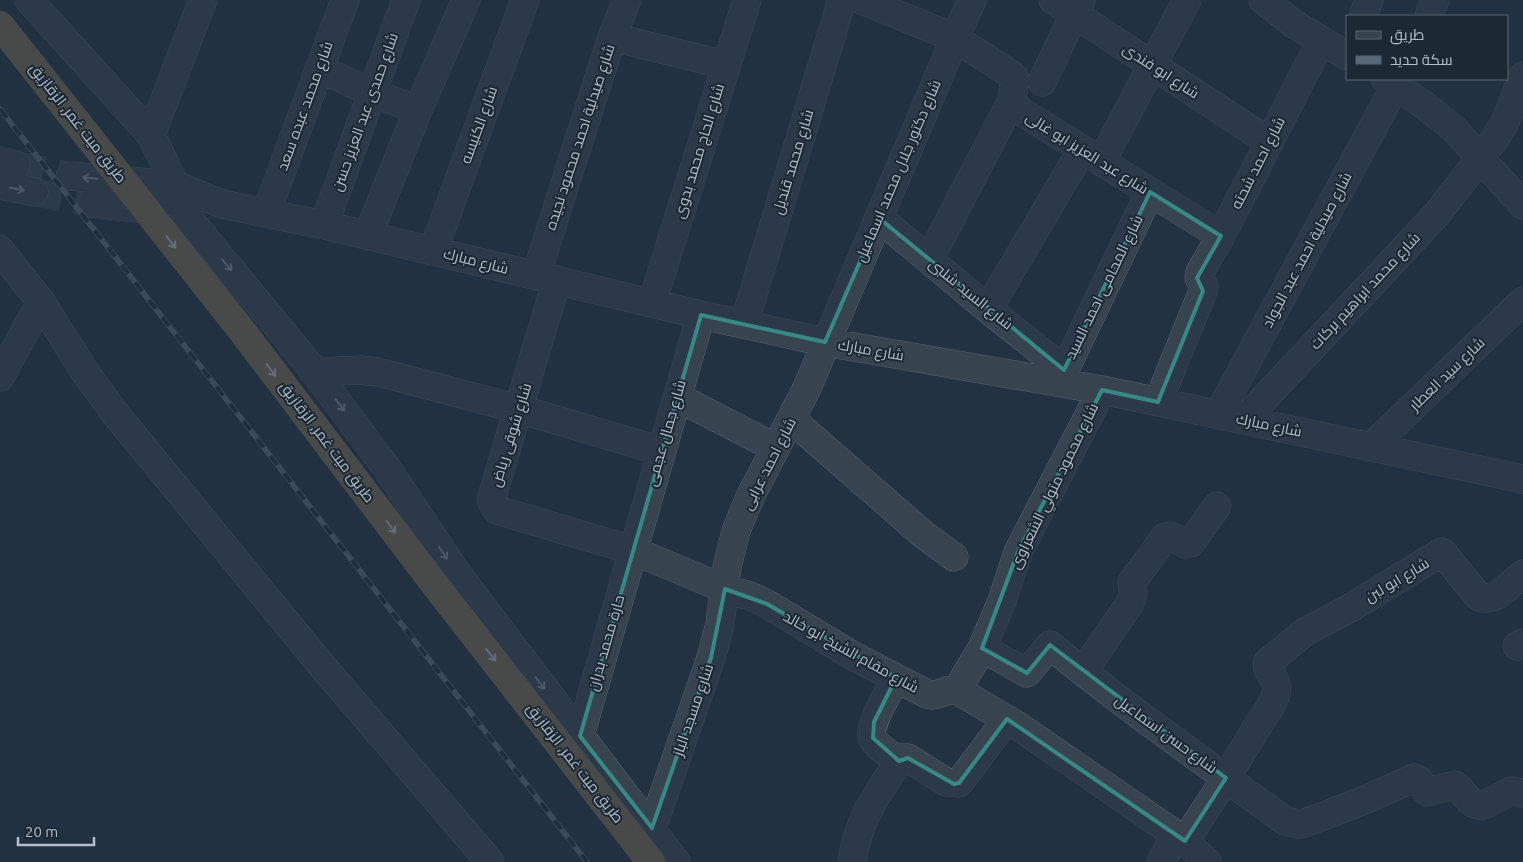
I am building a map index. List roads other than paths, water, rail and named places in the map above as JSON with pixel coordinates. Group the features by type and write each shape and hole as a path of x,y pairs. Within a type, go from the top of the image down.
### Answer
{"highway":[{"name":"طريق ميت غمر, الزقازيق","path":"0,25 239,328 433,582 651,862"}],"street":[{"path":"29,0 151,135 175,185 185,214 315,372 386,467 456,572 676,862"},
{"path":"151,135 203,0"},
{"name":"شارع محمد عبده سعد","path":"266,213 345,0"},
{"name":"شارع حمدى عبد العزيز حسن","path":"324,225 406,0"},
{"path":"368,235 418,110 466,0"},
{"name":"شارع الكنيسه","path":"433,250 525,0"},
{"name":"شارع صيدلية احمد محمود نجيده","path":"546,278 612,36 627,0"},
{"name":"شارع الحاج محمد بدوى","path":"652,302 747,0"},
{"name":"شارع محمد قنديل","path":"744,324 842,0"},
{"path":"862,0 954,38"},
{"name":"شارع دكتور جلال محمد اسماعيل","path":"825,342 954,38 972,0"},
{"path":"988,309 1152,65 1187,0"},
{"path":"1263,0 1294,24 1346,55"},
{"path":"1363,15 1369,0"},
{"path":"1429,15 1435,0"},
{"path":"1042,82 1070,5"},
{"name":"شارع ابو فندى","path":"1070,5 1152,65 1269,142"},
{"path":"612,36 726,65"},
{"name":"شارع عبد العزيز ابو غالى","path":"954,38 1014,77 1012,98 1014,107 1221,236"},
{"name":"شارع احمد شحته","path":"1158,402 1203,291 1203,284 1199,280 1199,274 1221,236 1321,41"},
{"path":"319,68 372,93 418,110"},
{"name":"شارع محمد ابراهيم بركات","path":"1231,417 1438,214 1494,140 1505,122 1523,76"},
{"path":"1393,81 1454,129 1523,205"},
{"name":"شارع صيدلية احمد عبد الجواد","path":"1231,417 1393,81"},
{"path":"929,260 1008,108 1014,107"},
{"path":"5,170 34,192"},
{"name":"شارع مبارك","path":"70,176 175,185 222,204 433,250 701,315 825,342 1061,376 1102,390 1523,479"},
{"name":"شارع المحامى احمد السيد","path":"1061,376 1150,192"},
{"path":"92,202 185,214 202,212 222,204"},
{"name":"شارع السيد شلبى","path":"879,218 988,309 1061,376"},
{"path":"0,250 41,302 85,372 114,412 306,647 490,862"},
{"name":"شارع شوقى رياض","path":"546,278 518,409 491,500 497,510 632,550"},
{"name":"شارع سيد العطار","path":"1371,446 1523,301"},
{"path":"0,377 41,302"},
{"name":"شارع جمال عجمى","path":"632,550 701,315"},
{"name":"شارع احمد عرابى","path":"725,589 727,567 736,531 750,497 807,388 825,342"},
{"path":"315,372 361,370 378,372 518,409 661,451"},
{"name":"شارع محمود متولي الشعراوى","path":"957,690 982,648 1018,552 1102,390"},
{"path":"677,397 776,448"},
{"path":"791,419 924,535 954,557"},
{"path":"1082,672 1130,603 1133,595 1132,582 1165,537 1171,536 1185,544 1192,543 1217,506"},
{"name":"حارة محمد بدران","path":"580,736 632,550"},
{"name":"شارع مقام الشيخ ابو خالد","path":"632,550 725,589 750,596 767,604 855,657 932,695 948,689 957,690"},
{"name":"شارع ابو لبن","path":"1226,778 1274,699 1276,682 1267,668 1268,662 1305,632 1350,608 1442,552 1478,596 1486,599 1496,596 1523,574"},
{"name":"شارع مسجد الباز","path":"652,828 711,658 720,624 725,589"},
{"name":"شارع حسن اسماعيل","path":"982,648 1027,673 1050,645 1082,672 1284,821 1299,824 1305,823 1360,802 1414,778 1419,780 1427,792 1436,791 1450,785 1457,786 1472,804 1479,806 1511,791 1523,794"},
{"path":"896,678 874,722 872,732 873,738 879,745 899,761"},
{"path":"957,690 1007,719 1180,838 1207,862"},
{"path":"852,862 855,842 864,816 902,758 908,758 946,782 959,783 1007,719"},
{"path":"1161,862 1226,778"}],"tunnel":[{"path":"16,165 70,176"},
{"path":"34,192 92,203"}],"railway":[{"path":"0,109 587,862"}]}
